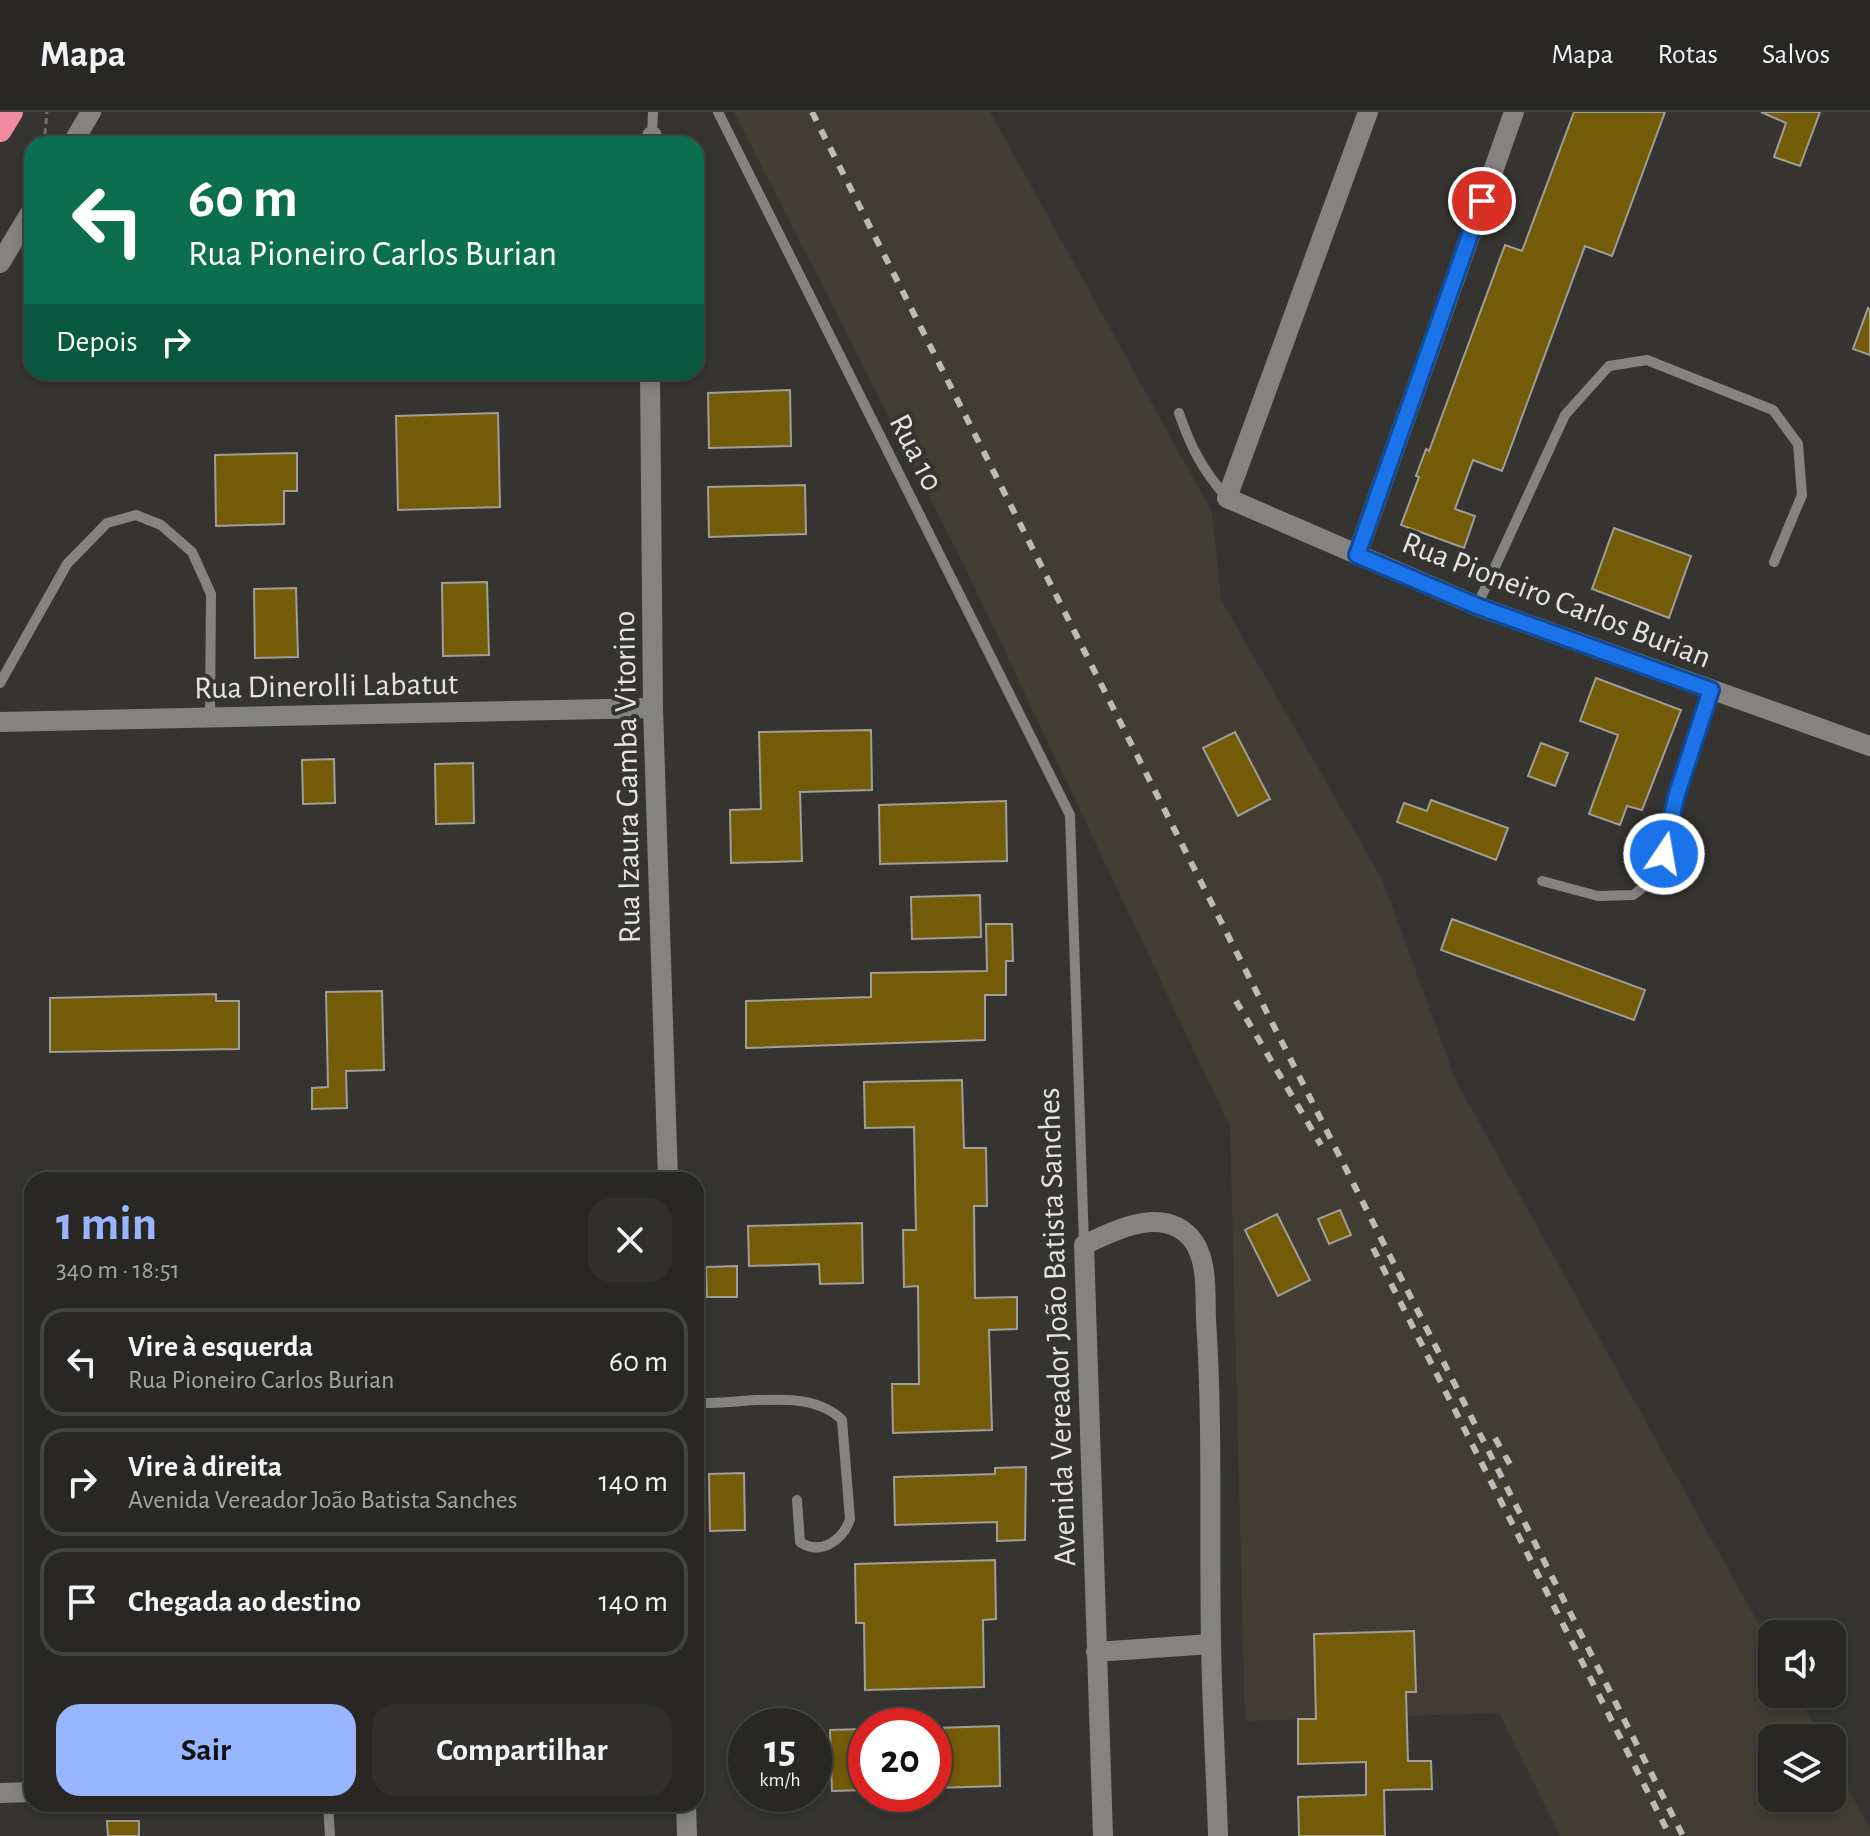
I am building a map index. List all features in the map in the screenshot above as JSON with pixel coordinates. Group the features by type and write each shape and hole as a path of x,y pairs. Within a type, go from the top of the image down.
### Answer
{"highway":[{"path":"0,130 11,112"}],"street":[{"path":"77,136 91,112"},
{"path":"1227,498 1368,112"},
{"path":"1357,555 1514,112"},
{"path":"0,263 24,223"},
{"name":"Rua Izaura Gamba Vitorino","path":"650,380 653,708 668,1172"},
{"name":"Rua Pioneiro Carlos Burian","path":"1227,498 1477,606 1870,746"},
{"name":"Rua Dinerolli Labatut","path":"0,722 653,708"},
{"path":"1084,1245 1117,1229 1147,1222 1174,1224 1193,1241 1202,1259 1208,1352 1211,1644 1218,1836"},
{"name":"Avenida Vereador João Batista Sanches","path":"1084,1245 1103,1836"},
{"path":"1096,1652 1211,1644"},
{"path":"0,1793 24,1792"},
{"path":"686,1812 687,1836"}],"lane":[{"path":"652,136 653,112"},
{"name":"Rua 10","path":"718,112 1070,815"},
{"path":"1477,606 1565,415 1609,366 1647,360 1773,410 1798,444 1802,495 1774,562"},
{"path":"1179,413 1192,449 1206,475 1227,498"},
{"path":"0,683 67,564 107,523 136,515 161,525 192,552 211,594 210,718"},
{"path":"1542,881 1598,896 1633,895 1649,883 1664,854 1676,797 1711,690"},
{"name":"Avenida Vereador João Batista Sanches","path":"1070,815 1084,1245"},
{"path":"704,1403 778,1400 813,1403 832,1410 842,1420 850,1519 846,1531 824,1547 810,1549 800,1542 797,1500"},
{"path":"328,1812 330,1836"}],"path":[{"path":"45,136 47,112"}],"shaded area":[{"path":"734,112 990,112 1212,512 1221,600 1382,879 1456,1081 1758,1623 1758,1708 1805,1708 1813,1724 1758,1724 1758,1812 1846,1812 1846,1785 1870,1829 1870,1836 1560,1836 1499,1713 1245,1721 1230,1127 963,563"}],"building":[{"path":"1574,112 1665,112 1612,256 1585,246 1502,471 1473,460 1455,509 1475,516 1464,548 1401,525 1426,449 1429,451 1505,245 1522,251"},
{"path":"1761,112 1820,112 1800,166 1774,157 1786,123"},
{"path":"1870,309 1870,355 1853,349"},
{"path":"790,390 791,446 709,448 708,393"},
{"path":"498,413 500,507 398,510 396,416"},
{"path":"297,453 297,491 284,491 284,524 216,526 215,455"},
{"path":"805,485 806,534 709,537 708,487"},
{"path":"1614,528 1691,556 1669,618 1592,589"},
{"path":"487,582 489,655 443,656 442,583"},
{"path":"296,588 298,657 255,658 254,589"},
{"path":"1596,678 1681,710 1642,810 1627,806 1620,825 1589,814 1618,735 1580,721"},
{"path":"871,730 872,790 800,792 802,861 731,863 730,810 761,809 759,732"},
{"path":"1235,732 1270,799 1238,816 1203,748"},
{"path":"1541,743 1568,753 1555,786 1528,776"},
{"path":"334,759 335,803 303,804 302,760"},
{"path":"473,763 474,823 436,824 435,764"},
{"path":"1431,800 1508,828 1496,860 1397,822 1404,803 1427,811"},
{"path":"1006,801 1007,861 880,864 879,805"},
{"path":"980,895 981,937 912,939 911,897"},
{"path":"1452,919 1645,990 1634,1020 1441,950"},
{"path":"986,924 1012,924 1013,961 1006,961 1006,995 985,995 985,1040 746,1048 746,1001 871,997 871,973 987,971"},
{"path":"382,991 384,1070 346,1071 347,1108 312,1109 312,1088 328,1087 326,992"},
{"path":"216,994 216,1001 239,1001 239,1049 50,1052 50,998"},
{"path":"962,1080 964,1148 986,1148 987,1206 974,1206 975,1298 1017,1297 1017,1329 989,1330 992,1430 893,1433 892,1384 919,1384 918,1286 904,1287 903,1230 916,1230 914,1127 865,1128 864,1082"},
{"path":"1340,1210 1351,1235 1329,1244 1318,1219"},
{"path":"1277,1214 1310,1280 1278,1296 1245,1230"},
{"path":"862,1223 863,1283 820,1284 819,1264 749,1266 748,1226"},
{"path":"737,1266 737,1297 707,1297 706,1267"},
{"path":"1026,1467 1025,1540 997,1541 997,1522 895,1525 894,1477 995,1474 995,1468"},
{"path":"744,1473 745,1530 710,1531 709,1474"},
{"path":"995,1560 996,1619 983,1620 984,1687 865,1690 864,1623 856,1623 855,1564"},
{"path":"1414,1631 1416,1692 1406,1692 1408,1761 1431,1761 1432,1789 1384,1790 1385,1836 1299,1836 1298,1797 1366,1795 1366,1762 1298,1764 1298,1719 1316,1719 1314,1634"},
{"path":"999,1726 1000,1786 952,1787 952,1727"},
{"path":"832,1730 848,1730 848,1791 832,1791"},
{"path":"107,1821 139,1821 139,1836 108,1836"}],"railway":[{"path":"812,112 1683,1836"},
{"path":"1236,1001 1321,1145"},
{"path":"1373,1248 1670,1836"},
{"path":"1495,1438 1511,1466"}],"route":[{"path":"1482,201 1357,555 1477,606 1711,690 1676,797 1664,854"}]}
